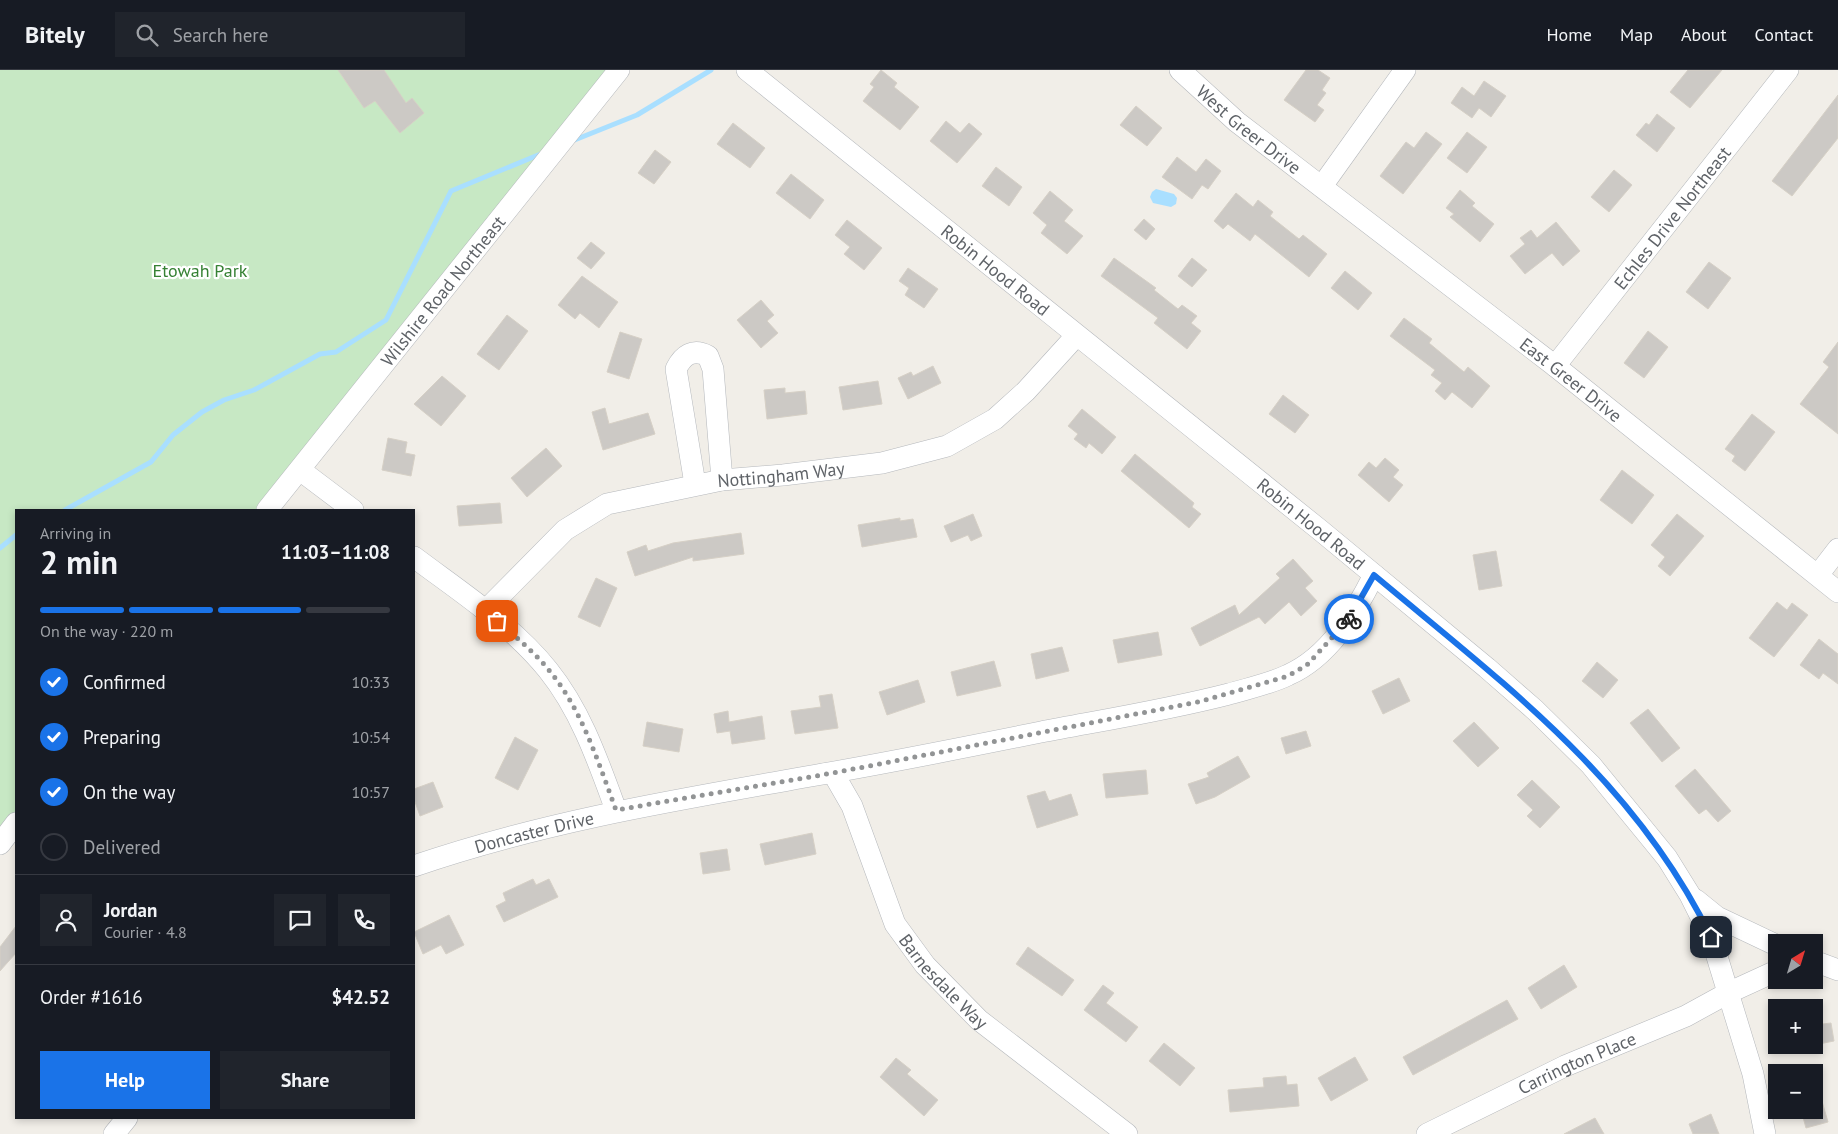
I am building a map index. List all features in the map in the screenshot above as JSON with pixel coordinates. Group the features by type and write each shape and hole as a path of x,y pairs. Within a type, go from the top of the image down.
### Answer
{"street":[{"name":"Wilshire Road Northeast","path":"268,509 619,70"},
{"name":"Robin Hood Road","path":"746,70 1374,575 1528,704 1591,764 1667,858 1690,895 1711,937 1753,1074 1765,1134"},
{"name":"West Greer Drive","path":"1180,70 1237,122 1322,186"},
{"path":"1322,186 1405,70"},
{"name":"Echles Drive Northeast","path":"1554,366 1788,70"},
{"name":"East Greer Drive","path":"1322,186 1554,366 1838,592"},
{"name":"Nottingham Way","path":"485,611 564,530 607,504 695,484 882,463 947,446 995,419 1026,391 1076,336"},
{"path":"695,484 676,369 681,359 688,354 700,352 708,356 713,369 722,480"},
{"path":"300,470 352,509"},
{"path":"1818,576 1838,549"},
{"path":"415,558 521,641 548,669 566,695 588,737 616,810"},
{"name":"Doncaster Drive","path":"415,866 450,853 616,810 833,773 1198,702 1288,676 1307,665 1342,629 1358,606 1374,575"},
{"name":"Barnesdale Way","path":"833,773 852,806 895,924 925,965 978,1020 1127,1134"},
{"path":"0,844 15,824"},
{"path":"1690,895 1717,917 1768,941"},
{"path":"1823,964 1838,970"},
{"name":"Carrington Place","path":"1427,1134 1565,1066 1686,1016 1768,975"},
{"path":"114,1134 126,1119"}],"green space":[{"name":"Etowah Park","path":"0,70 617,70 266,509 15,509 15,824 0,844"}],"water":[{"path":"1156,189 1174,194 1177,198 1176,204 1171,207 1153,203 1150,197"}],"building":[{"path":"338,70 384,70 406,103 412,98 424,113 400,133 375,101 364,108"},
{"path":"881,70 897,83 894,87 919,107 900,130 863,101 874,87 870,84"},
{"path":"1306,70 1318,70 1330,78 1322,90 1326,93 1317,105 1324,110 1315,122 1284,100"},
{"path":"1688,70 1722,70 1690,108 1670,92"},
{"path":"1484,81 1506,96 1491,117 1479,108 1472,118 1451,103 1462,87 1474,96"},
{"path":"1838,95 1838,138 1792,196 1772,181"},
{"path":"1136,106 1162,128 1147,146 1120,125"},
{"path":"1657,114 1675,128 1657,152 1636,135 1646,123 1649,125"},
{"path":"946,121 960,133 969,123 982,134 957,163 930,141"},
{"path":"733,123 765,148 750,168 717,144"},
{"path":"1426,132 1442,144 1403,194 1380,176 1406,142 1414,148"},
{"path":"1467,132 1487,147 1467,173 1447,158"},
{"path":"655,150 671,162 654,184 638,173"},
{"path":"1177,157 1196,172 1206,159 1221,171 1208,189 1202,185 1192,199 1162,177"},
{"path":"996,167 1022,187 1009,206 982,186"},
{"path":"1614,170 1632,185 1609,212 1591,197"},
{"path":"791,174 824,200 810,219 776,193"},
{"path":"1460,190 1475,203 1472,206 1494,224 1480,242 1450,217 1454,214 1446,208"},
{"path":"1050,191 1073,210 1064,221 1083,236 1067,254 1041,233 1047,225 1033,213"},
{"path":"1236,193 1253,207 1258,200 1273,212 1270,216 1299,239 1303,235 1327,254 1309,277 1255,234 1250,241 1228,224 1223,229 1214,221"},
{"path":"1144,219 1155,229 1146,240 1134,230"},
{"path":"847,220 882,248 864,270 844,254 850,247 835,235"},
{"path":"1556,222 1580,251 1563,266 1552,253 1525,274 1510,256 1525,244 1520,238 1531,230 1537,238"},
{"path":"591,242 605,253 591,269 577,258"},
{"path":"1114,258 1156,288 1154,290 1178,309 1182,305 1197,316 1191,323 1201,331 1187,349 1154,323 1158,318 1101,276"},
{"path":"1192,258 1207,270 1192,287 1178,276"},
{"path":"1709,262 1731,278 1708,309 1686,292"},
{"path":"908,268 938,289 924,308 905,295 909,288 899,281"},
{"path":"1345,271 1372,293 1358,310 1331,288"},
{"path":"582,276 618,302 599,328 580,313 575,319 558,305"},
{"path":"761,300 774,315 767,321 778,333 761,348 737,320"},
{"path":"507,315 528,331 499,370 477,354"},
{"path":"1404,318 1432,339 1429,343 1464,372 1468,367 1490,386 1472,408 1452,392 1445,400 1435,391 1442,383 1431,375 1435,370 1390,336"},
{"path":"1648,331 1668,347 1644,378 1624,363"},
{"path":"620,332 642,339 629,379 607,372"},
{"path":"1838,342 1838,434 1800,404 1829,367 1823,362"},
{"path":"933,366 941,383 908,399 898,378 911,372 913,376"},
{"path":"442,376 466,396 441,426 414,404"},
{"path":"878,381 882,404 843,410 839,387"},
{"path":"785,388 785,393 805,391 807,414 767,419 764,390"},
{"path":"1283,395 1309,415 1295,433 1269,414"},
{"path":"605,408 609,424 648,413 655,434 603,450 592,412"},
{"path":"1082,409 1116,437 1102,454 1089,443 1086,448 1074,439 1078,434 1068,426"},
{"path":"1752,414 1775,432 1745,471 1732,461 1735,456 1725,449"},
{"path":"388,438 407,442 405,453 415,455 411,476 382,470"},
{"path":"546,448 562,466 527,497 511,478"},
{"path":"1135,454 1194,503 1192,507 1201,514 1189,528 1121,471"},
{"path":"1385,458 1399,470 1393,477 1403,485 1389,502 1358,475 1369,462 1376,468"},
{"path":"1622,470 1654,495 1632,524 1600,500"},
{"path":"500,503 502,523 459,526 457,506"},
{"path":"973,514 982,536 971,541 968,535 951,542 944,526"},
{"path":"1677,514 1704,536 1670,576 1658,566 1665,557 1651,545"},
{"path":"900,518 900,521 913,519 917,537 862,547 858,525"},
{"path":"741,533 744,554 693,561 693,557 635,576 627,552 646,545 648,551 673,543"},
{"path":"1496,551 1502,586 1479,590 1473,555"},
{"path":"1293,559 1313,581 1305,588 1317,601 1301,616 1289,602 1265,624 1259,617 1200,646 1191,628 1235,605 1239,615 1280,578 1276,574"},
{"path":"596,578 617,588 600,627 578,617"},
{"path":"1777,602 1787,610 1792,603 1808,615 1774,657 1749,638"},
{"path":"1158,632 1162,655 1118,663 1113,640"},
{"path":"1819,639 1838,654 1838,684 1823,673 1819,679 1800,665"},
{"path":"1062,647 1069,671 1036,679 1031,654"},
{"path":"994,661 1001,686 957,696 951,672"},
{"path":"1597,662 1618,680 1603,698 1582,681"},
{"path":"1399,678 1410,701 1383,714 1372,691"},
{"path":"918,680 925,702 887,715 879,692"},
{"path":"832,694 838,728 795,734 791,711 821,707 819,696"},
{"path":"1648,709 1680,748 1662,762 1630,723"},
{"path":"728,711 729,722 762,716 765,739 732,744 730,731 717,733 714,714"},
{"path":"647,722 683,729 679,752 643,746"},
{"path":"1474,722 1499,748 1478,767 1453,741"},
{"path":"1306,731 1311,746 1286,754 1281,738"},
{"path":"515,737 538,750 518,790 495,778"},
{"path":"1238,756 1250,777 1215,797 1196,804 1188,784 1209,777 1207,773"},
{"path":"1695,769 1731,811 1718,822 1706,809 1699,814 1675,786"},
{"path":"1146,770 1148,794 1106,798 1103,774"},
{"path":"1532,780 1560,807 1540,828 1527,816 1533,810 1517,795"},
{"path":"433,782 443,807 420,816 415,802 415,789"},
{"path":"1045,791 1049,801 1071,794 1078,815 1037,828 1027,796"},
{"path":"812,833 816,854 765,865 760,844"},
{"path":"727,849 730,870 703,874 700,853"},
{"path":"533,879 536,885 549,879 558,897 504,922 496,906 506,901 503,893"},
{"path":"449,915 464,945 446,954 441,945 423,954 415,932"},
{"path":"15,927 15,954 0,971 0,947"},
{"path":"1028,947 1074,980 1062,996 1016,964"},
{"path":"1564,965 1577,987 1541,1009 1528,988"},
{"path":"1103,985 1114,993 1106,1003 1138,1027 1126,1042 1084,1010"},
{"path":"1507,1000 1518,1019 1413,1075 1403,1057"},
{"path":"1831,1023 1834,1041 1823,1043 1823,1024"},
{"path":"1164,1043 1195,1068 1180,1086 1149,1061"},
{"path":"1355,1057 1368,1080 1331,1101 1318,1078"},
{"path":"896,1058 911,1070 907,1074 938,1100 924,1116 880,1077"},
{"path":"1286,1076 1287,1085 1297,1084 1299,1106 1230,1112 1228,1090 1264,1087 1263,1078"},
{"path":"1823,1105 1828,1122 1806,1128 1804,1119 1823,1119"},
{"path":"1711,1114 1719,1134 1693,1134 1689,1124"},
{"path":"1595,1118 1604,1134 1564,1134"}],"waterway":[{"path":"572,141 637,115 711,70"},
{"path":"67,509 151,462 173,435 202,412 224,400 254,390 320,354 336,352 386,320 451,191 543,153"},
{"path":"0,548 15,536"}],"way so far":[{"path":"497,621 521,641 548,669 566,695 588,737 616,810 833,773 1198,702 1288,676 1307,665 1342,629 1349,619"}],"route":[{"path":"1349,619 1374,575 1523,699 1591,764 1667,858 1690,895 1711,937"}]}
